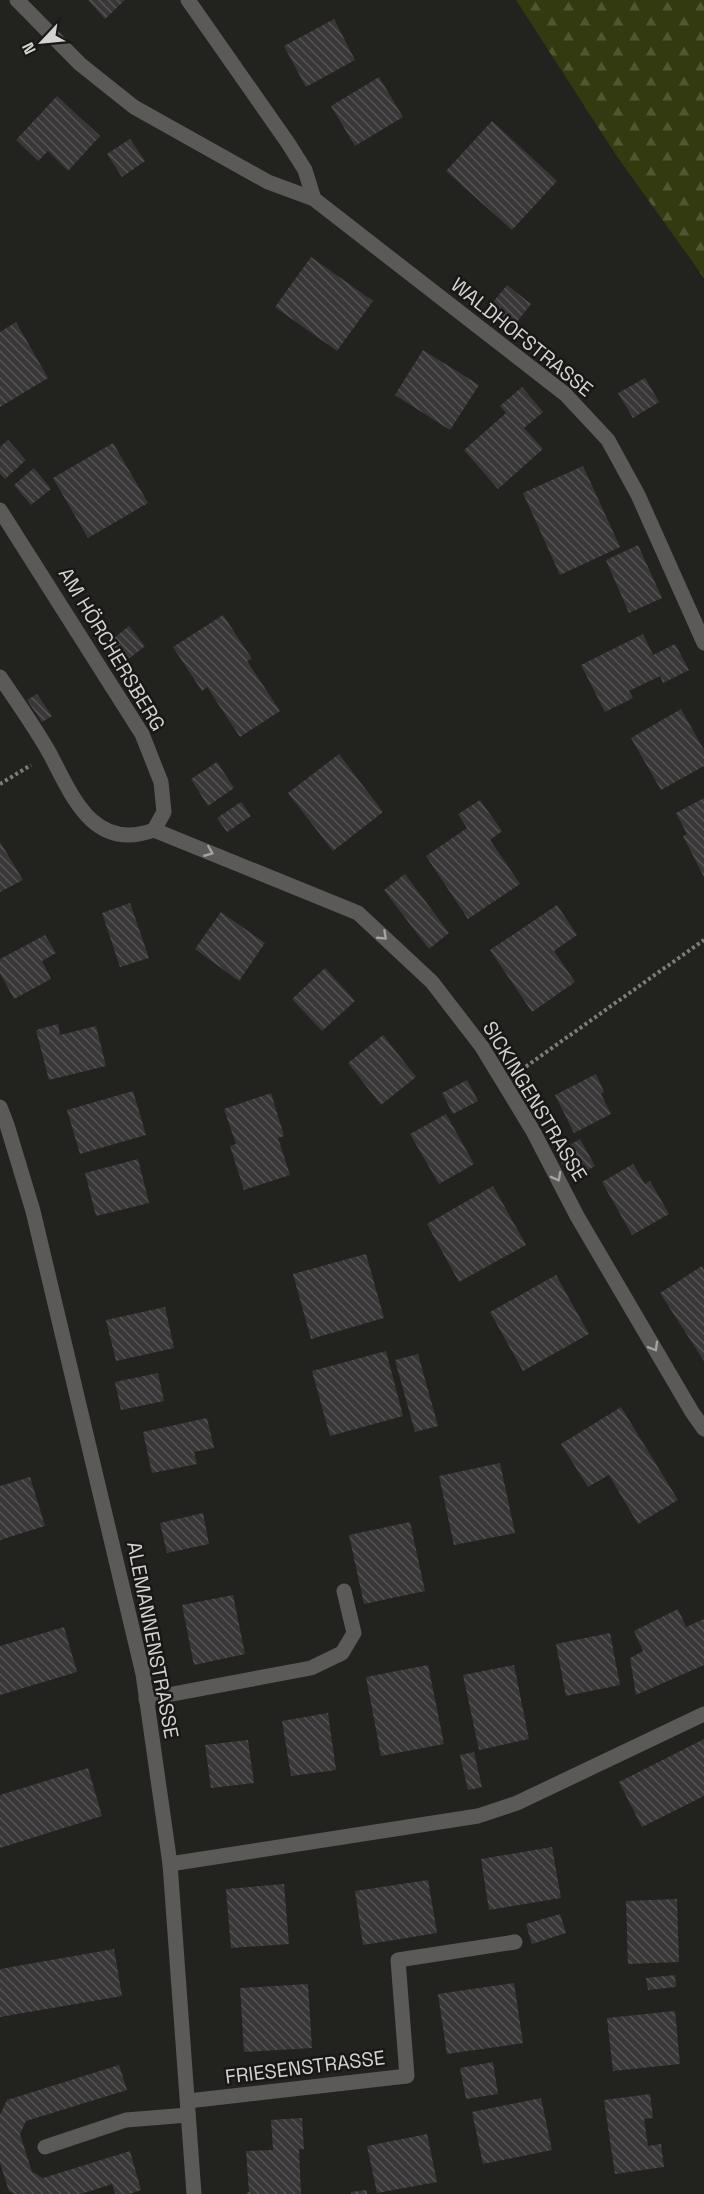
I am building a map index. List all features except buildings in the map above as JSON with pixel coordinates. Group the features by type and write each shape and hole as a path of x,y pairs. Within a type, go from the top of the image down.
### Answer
{"street":[{"path":"17,0 80,64 134,107 268,182 314,199"},
{"path":"188,0 294,152 305,170 314,199"},
{"name":"WALDHOFSTRASSE","path":"314,199 565,394 608,440 638,495 704,643"},
{"name":"AM HÖRCHERSBERG","path":"0,510 142,734 160,782 164,812 154,830"},
{"path":"0,677 50,754 70,795 92,821 116,836 138,836 154,830"},
{"name":"SICKINGENSTRASSE","path":"154,830 358,913 432,982 488,1056 533,1131 583,1226 704,1429"},
{"name":"ALEMANNENSTRASSE","path":"0,1107 33,1211 143,1674 170,1864 194,2194"},
{"path":"146,1699 311,1668 342,1653 354,1633 344,1591"},
{"path":"170,1864 478,1816 518,1803 704,1714"},
{"name":"FRIESENSTRASSE","path":"188,2108 407,2076 398,1960 515,1942"},
{"path":"45,2147 126,2120 188,2108"}],"path":[{"path":"0,784 34,764"},
{"path":"522,1070 704,940"}],"green space":[{"path":"516,0 704,0 704,278 616,155"}]}
